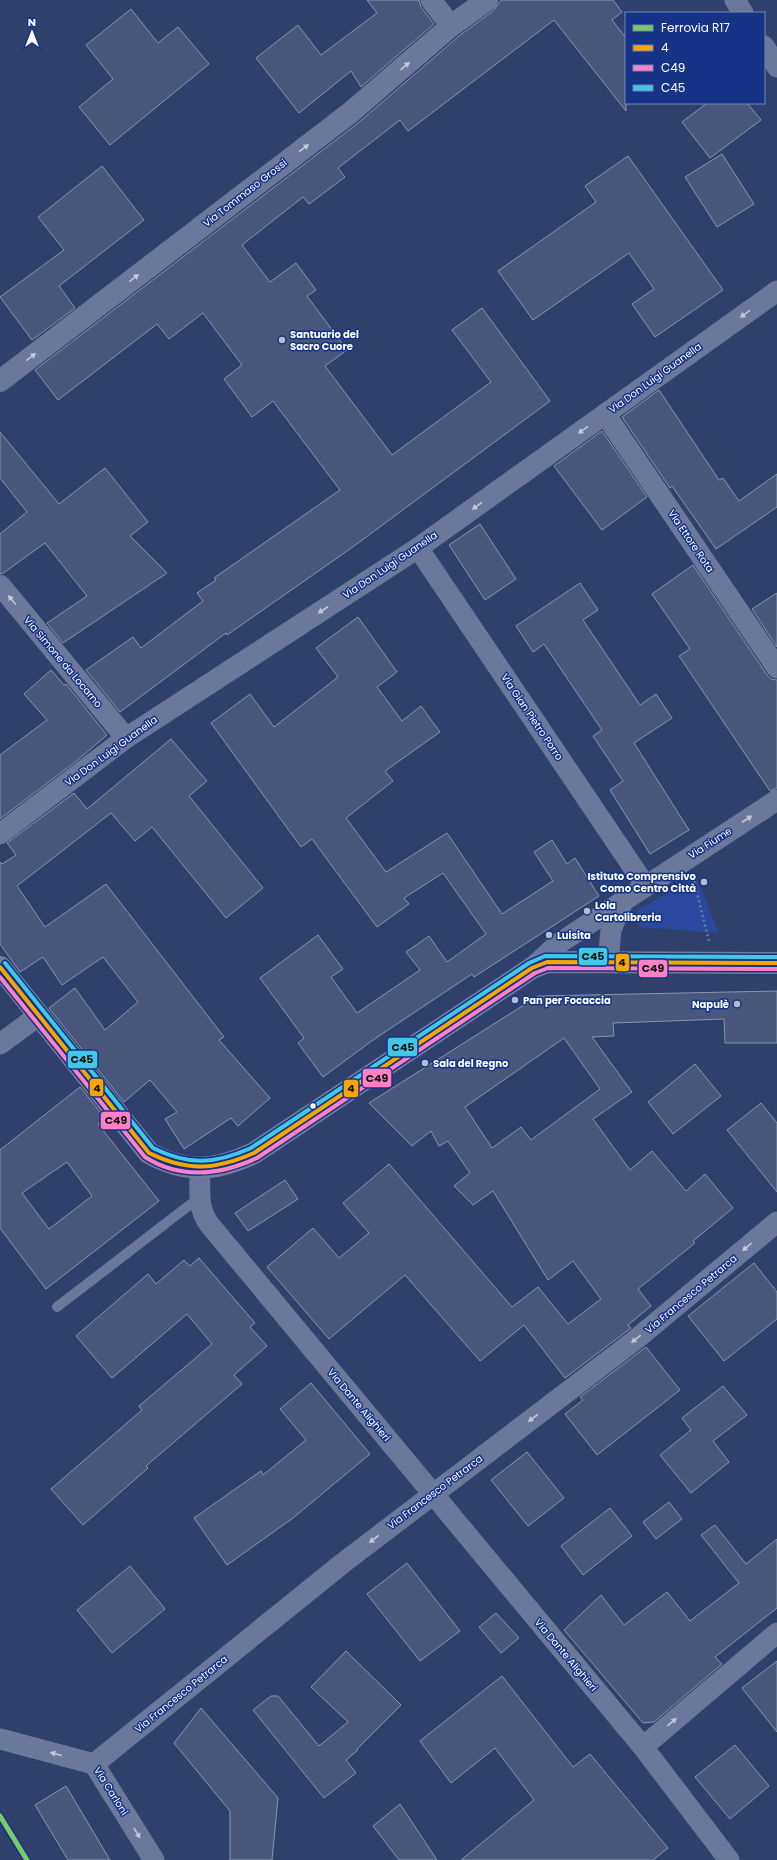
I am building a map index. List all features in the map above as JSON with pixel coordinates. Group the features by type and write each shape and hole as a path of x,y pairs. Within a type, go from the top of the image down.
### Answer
{"main road":[{"path":"0,967 149,1152 165,1162 180,1167 200,1168 220,1166 254,1153 532,968 547,962 777,963"}],"street":[{"path":"431,0 451,26"},
{"name":"Via Tommaso Grossi","path":"0,381 350,113 451,26 487,0"},
{"path":"735,0 742,12"},
{"path":"765,48 777,67"},
{"name":"Via Don Luigi Guanella","path":"0,834 126,738 418,548 777,291"},
{"name":"Via Ettore Rota","path":"605,414 777,668"},
{"name":"Via Gian Pietro Porro","path":"418,548 645,885"},
{"name":"Via Simone da Locarno","path":"0,585 126,738"},
{"name":"Via Fiume","path":"532,968 558,944 645,885 777,800"},
{"path":"608,962 611,930 623,900"},
{"path":"0,1044 38,1016"},
{"name":"Via Dante Alighieri","path":"200,1168 200,1197 203,1215 209,1224 643,1747 729,1860"},
{"name":"Via Francesco Petrarca","path":"94,1764 343,1563 634,1341 777,1222"},
{"path":"643,1747 777,1634"},
{"name":"Via Carloni","path":"0,1739 94,1764 154,1860"}],"lane":[{"path":"57,1307 200,1197"}],"path":[{"path":"682,861 693,874 708,937 712,963"}],"shaded area":[{"path":"696,877 719,933 640,927 635,920 638,910"}],"building":[{"path":"367,0 419,0 421,7 434,24 361,87 351,71 299,113 256,58 298,25 321,55 377,13"},
{"path":"501,0 613,0 622,12 612,20 625,37 626,111 554,20 408,131 400,120 338,168 345,177 309,204 303,197 242,245 270,282 296,263 316,290 307,296 347,350 325,366 392,455 491,382 452,330 482,308 550,401 350,549 227,635 226,633 120,712 86,670 133,637 141,648 203,601 197,593 216,580 214,578 340,490 273,401 252,417 224,379 242,365 203,313 169,339 157,324 58,400 35,370 358,123 459,36 494,10"},
{"path":"131,9 158,43 178,27 209,64 110,145 79,107 113,79 86,45"},
{"path":"706,104 748,104 761,120 710,158 682,122"},
{"path":"722,154 754,204 717,227 685,177"},
{"path":"628,156 723,290 655,337 632,304 654,289 629,253 533,320 498,271 596,202 585,186"},
{"path":"102,166 144,220 59,286 75,308 32,340 0,297 64,250 38,217"},
{"path":"659,390 719,480 723,478 739,501 777,474 777,507 716,549 672,486 670,488 622,417"},
{"path":"602,431 647,497 602,530 554,466"},
{"path":"0,432 59,504 105,468 148,522 130,536 167,573 63,643 47,623 87,596 45,543 2,574 0,573 0,534 27,512 0,478"},
{"path":"480,524 516,579 485,600 449,545"},
{"path":"693,565 767,675 771,679 777,680 777,788 770,791 679,656 690,649 652,594"},
{"path":"580,583 598,610 583,620 640,705 656,694 672,718 634,743 689,830 650,854 610,790 623,781 593,736 602,730 544,644 533,652 516,626"},
{"path":"777,593 777,647 752,609"},
{"path":"358,617 397,672 377,687 402,721 421,706 440,732 385,771 393,781 346,818 386,872 447,833 502,914 553,881 534,852 552,840 567,864 575,858 599,896 474,977 472,974 373,1040 323,1077 298,1043 304,1038 260,978 318,935 343,969 331,977 357,1013 420,970 406,952 429,936 447,962 486,934 443,873 404,898 409,904 377,927 312,839 301,847 211,723 250,694 274,727 338,677 316,648"},
{"path":"51,670 64,685 66,684 107,735 79,759 0,819 0,755 47,720 24,694"},
{"path":"171,739 207,781 189,796 263,888 226,918 152,827 135,841 111,813 17,886 45,927 106,884 224,1037 219,1040 270,1098 238,1126 231,1118 184,1149 165,1119 177,1112 150,1080 124,1102 49,1008 75,988 105,1030 138,1002 103,957 62,985 43,957 20,972 0,944 0,862 2,864 16,855 7,843 74,793 87,809"},
{"path":"777,991 777,1043 725,1043 724,1019 613,1023 614,1036 592,1037 632,1092 593,1119 630,1170 652,1151 686,1191 705,1174 733,1208 693,1241 695,1243 638,1289 651,1306 628,1325 631,1328 565,1378 524,1325 480,1361 405,1275 329,1339 267,1267 313,1228 339,1258 369,1233 343,1203 389,1164 512,1307 538,1287 568,1324 601,1299 573,1261 548,1280 493,1191 473,1205 454,1186 470,1173 448,1141 439,1146 431,1131 412,1146 369,1103 538,996","holes":["564,1038 600,1089 531,1140 521,1127 492,1148 465,1107"]},
{"path":"695,1064 721,1096 673,1134 648,1102"},
{"path":"80,1087 105,1118 98,1124 159,1201 46,1289 0,1228 0,1150","holes":["67,1162 92,1196 49,1229 22,1193"]},
{"path":"761,1103 777,1123 777,1192 727,1130"},
{"path":"285,1180 298,1199 248,1231 235,1213"},
{"path":"199,1258 255,1323 250,1327 267,1346 234,1375 242,1384 146,1466 148,1468 83,1525 51,1489 142,1410 139,1406 212,1344 187,1314 112,1378 76,1336 148,1274 156,1284 184,1260 190,1266"},
{"path":"754,1263 777,1292 777,1319 724,1361 688,1316"},
{"path":"646,1347 680,1390 597,1455 565,1414 583,1400 580,1397"},
{"path":"311,1383 370,1454 293,1518 227,1565 194,1518 261,1471 263,1475 306,1440 280,1409"},
{"path":"723,1386 747,1415 713,1441 729,1462 691,1493 660,1455 691,1430 682,1418"},
{"path":"527,1452 564,1498 528,1526 491,1480"},
{"path":"669,1502 682,1519 656,1539 643,1522"},
{"path":"610,1508 632,1536 583,1575 561,1546"},
{"path":"715,1525 746,1564 777,1539 777,1608 715,1657 722,1664 654,1722 643,1723 564,1630 601,1595 624,1625 667,1592 690,1621 739,1583 701,1535"},
{"path":"407,1563 460,1631 420,1661 367,1594"},
{"path":"130,1566 165,1609 112,1653 77,1610"},
{"path":"496,1613 519,1638 501,1653 479,1627"},
{"path":"346,1651 401,1705 357,1749 358,1750 346,1760 356,1773 324,1798 253,1710 271,1696 278,1696 319,1746 348,1722 311,1687"},
{"path":"777,1661 777,1732 742,1688"},
{"path":"502,1676 573,1767 590,1754 668,1848 653,1860 461,1860 534,1800 495,1748 451,1783 420,1741"},
{"path":"201,1708 278,1798 272,1860 230,1860 230,1811 174,1743"},
{"path":"735,1745 769,1786 730,1819 695,1777"},
{"path":"66,1786 110,1860 68,1860 35,1805"},
{"path":"400,1804 437,1860 399,1860 373,1826"}],"rail line":[{"name":"R17","path":"0,1816 27,1860"}],"transit line":[{"name":"C45","path":"5,963 153,1148 178,1158 202,1161 226,1157 251,1148 529,963 545,956 777,957"},
{"name":"4","path":"0,967 149,1153 176,1163 189,1166 202,1166 227,1163 254,1153 532,968 547,962 777,963"},
{"name":"C49","path":"0,977 145,1157 172,1169 187,1172 201,1172 229,1168 257,1158 535,973 548,968 777,969"}],"place":[{"name":"Santuario del Sacro Cuore","path":"282,340"},
{"name":"Istituto Comprensivo Como Centro Città","path":"704,882"},
{"name":"Lola Cartolibreria","path":"587,911"},
{"name":"Luisita","path":"549,935"},
{"name":"Pan per Focaccia","path":"515,1000"},
{"name":"Napulè","path":"737,1004"},
{"name":"Sala del Regno","path":"425,1063"}]}
